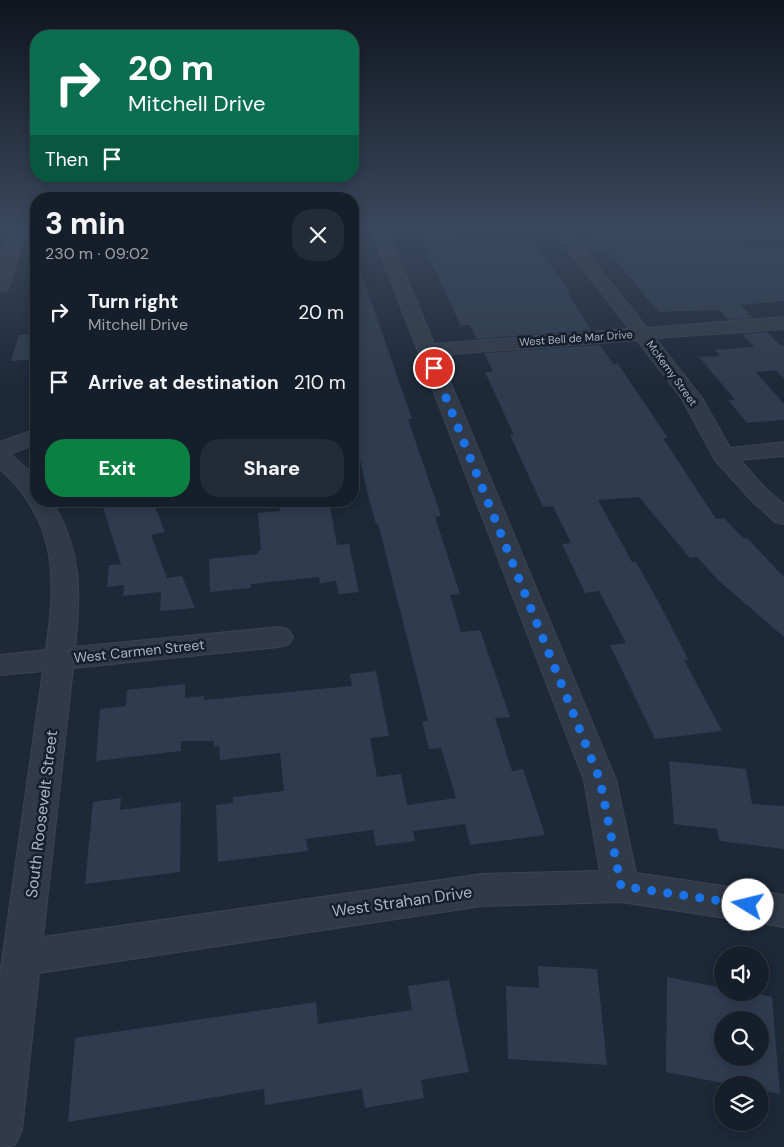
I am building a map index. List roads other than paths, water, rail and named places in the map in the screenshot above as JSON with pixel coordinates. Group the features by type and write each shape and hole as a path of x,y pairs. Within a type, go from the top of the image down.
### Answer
{"street":[{"path":"399,281 600,780 621,886"},
{"name":"McKemy Street","path":"600,281 692,398 723,455 759,495 784,516"},
{"name":"West Bell de Mar Drive","path":"427,350 784,323"},
{"path":"0,450 30,438"},
{"path":"723,455 784,449"},
{"path":"0,457 27,481 30,486"},
{"name":"South Roosevelt Street","path":"0,1130 65,612 65,563 60,538 44,507"},
{"name":"West Carmen Street","path":"0,665 279,637"},
{"name":"West Strahan Drive","path":"22,958 482,890 621,886 784,911"}]}
